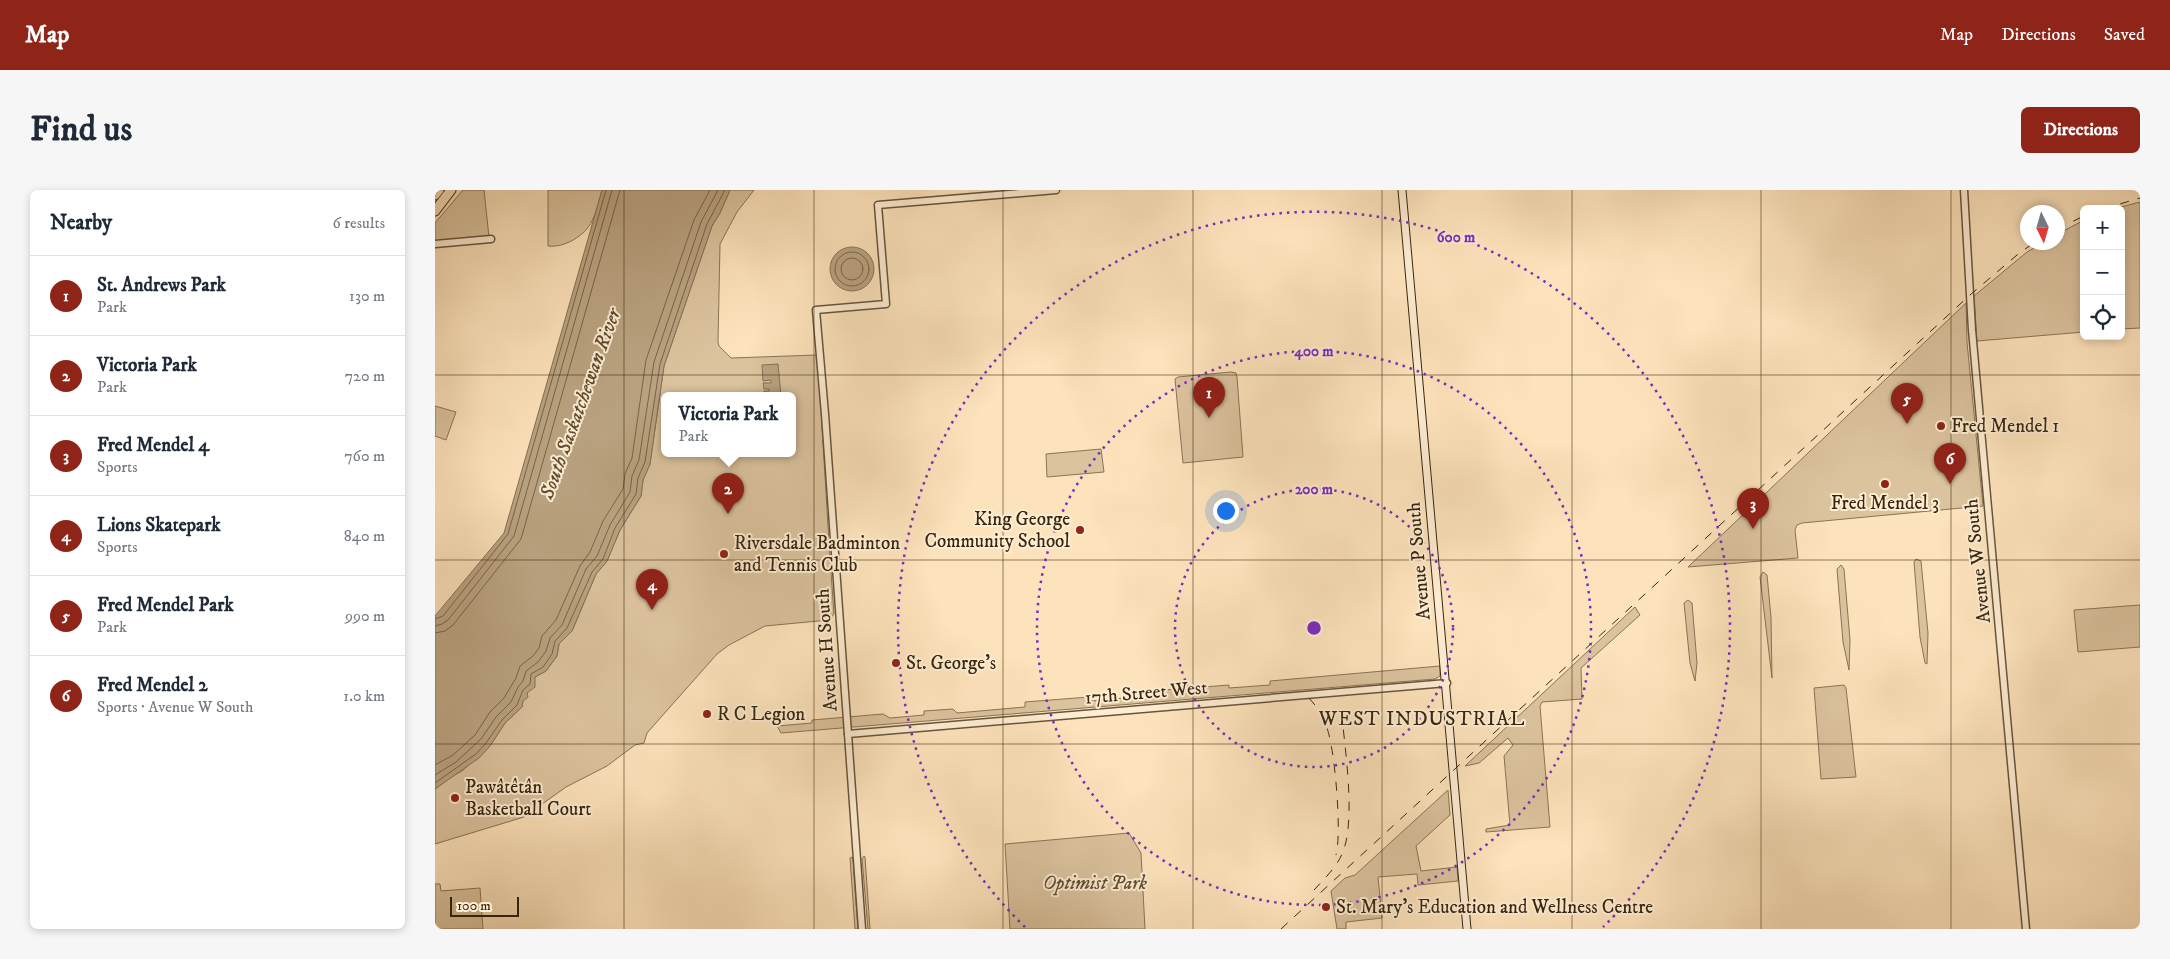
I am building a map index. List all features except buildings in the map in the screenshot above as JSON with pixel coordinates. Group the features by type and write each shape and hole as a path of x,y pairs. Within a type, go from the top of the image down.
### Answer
{"highway":[{"path":"435,195 439,190"},
{"path":"435,211 451,190"}],"main road":[{"name":"Avenue P South","path":"1402,190 1447,683 1467,929"}],"street":[{"name":"Avenue H South","path":"862,929 816,310 886,304 878,205 1056,190"},
{"name":"Avenue W South","path":"1964,190 1972,330 2027,929"},
{"path":"435,244 491,239"},
{"name":"17th Street West","path":"848,734 1447,683"}],"green space":[{"path":"463,190 484,190 489,237 435,242 435,223"},
{"path":"548,190 602,190 595,214 589,226 579,236 561,245 548,246"},
{"path":"730,190 754,190 737,212 720,244 719,346 731,358 817,355 834,614 829,620 765,626 729,645 717,654 647,733 644,743 635,745 607,766 566,787 524,817 435,844 435,789 462,771 490,746 505,723 522,707 535,677 546,671 557,656 559,644 572,631 596,574 607,561 620,530 641,496 643,480 650,464 664,366 712,226"},
{"path":"2140,202 2140,328 2125,329 2125,206"},
{"path":"2080,222 2080,332 1977,341 1974,296 2031,250 2065,250 2065,230"},
{"path":"1966,303 1967,342 1983,506 1802,523 1797,525 1795,530 1798,558 1688,567"},
{"path":"1236,373 1237,377 1243,457 1183,463 1175,379 1178,377"},
{"path":"435,406 456,412 446,440 435,436"},
{"path":"1101,449 1104,472 1047,477 1046,454"},
{"path":"1916,559 1921,561 1928,633 1927,664 1925,663 1920,637 1914,562"},
{"path":"1841,565 1844,569 1850,640 1849,670 1843,642 1837,569"},
{"path":"1763,572 1767,575 1771,617 1772,678 1760,577"},
{"path":"1688,600 1692,603 1697,663 1695,681 1690,663 1684,603"},
{"path":"2140,605 2140,647 2078,652 2074,610"},
{"path":"1635,607 1640,615 1581,668 1582,699 1542,702 1540,706 1550,827 1486,832 1486,829 1510,825 1504,756 1513,745 1508,738 1479,763 1465,766"},
{"path":"1440,666 1440,676 1435,679 781,733 777,726 812,723 812,720 883,714 890,718 924,715 924,711 953,709 957,713 1025,707 1025,702 1089,697 1090,701 1159,695 1165,690 1229,685 1229,688 1270,685 1270,681"},
{"path":"1844,685 1846,688 1856,777 1821,779 1814,688"},
{"path":"1448,790 1450,815 1416,846 1421,871 1457,867 1458,881 1418,885 1417,874 1378,877 1382,918 1346,922 1346,929 1337,929 1331,891 1345,878 1355,875"},
{"name":"Optimist Park","path":"1129,833 1141,853 1145,929 1010,929 1005,844"},
{"path":"864,856 870,929 868,929 862,859"},
{"path":"852,857 858,929 855,929 850,858"},
{"path":"435,884 440,884 441,891 480,888 483,929 435,929"}],"water":[{"name":"South Saskatchewan River","path":"602,190 730,190 712,226 664,366 650,464 643,480 641,496 620,530 607,561 596,574 572,631 559,644 557,656 546,671 535,677 535,687 527,693 528,697 523,701 522,707 505,723 490,746 479,758 435,789 435,616 504,533"},
{"path":"848,247 856,247 868,253 874,269 868,285 856,291 848,291 836,285 830,273 830,265 836,253"},
{"path":"778,364 781,392 764,392 769,391 769,389 764,389 763,383 771,383 771,380 763,381 762,365"}],"railway":[{"path":"2116,205 2140,198"},
{"path":"2065,225 2080,218"},
{"path":"1281,929 1970,295 2024,250"},
{"path":"1309,698 1326,724 1333,754 1338,811 1336,855"},
{"path":"1314,890 1337,864 1342,854 1349,822 1348,782 1341,706"}],"place":[{"name":"St. Andrews Park","path":"1209,418"},
{"name":"Fred Mendel Park","path":"1907,424"},
{"name":"Fred Mendel 1","path":"1941,426"},
{"name":"Fred Mendel 3","path":"1885,484"},
{"name":"Fred Mendel 2","path":"1950,484"},
{"name":"Victoria Park","path":"728,514"},
{"name":"Fred Mendel 4","path":"1753,529"},
{"name":"King George Community School","path":"1080,530"},
{"name":"Riversdale Badminton and Tennis Club","path":"724,554"},
{"name":"Lions Skatepark","path":"652,610"},
{"name":"St. George's","path":"896,663"},
{"name":"R C Legion","path":"707,714"},
{"name":"Pawâtêtân Basketball Court","path":"455,798"},
{"name":"St. Mary's Education and Wellness Centre","path":"1326,907"}],"district":[{"name":"WEST INDUSTRIAL","path":"1422,719"}]}
